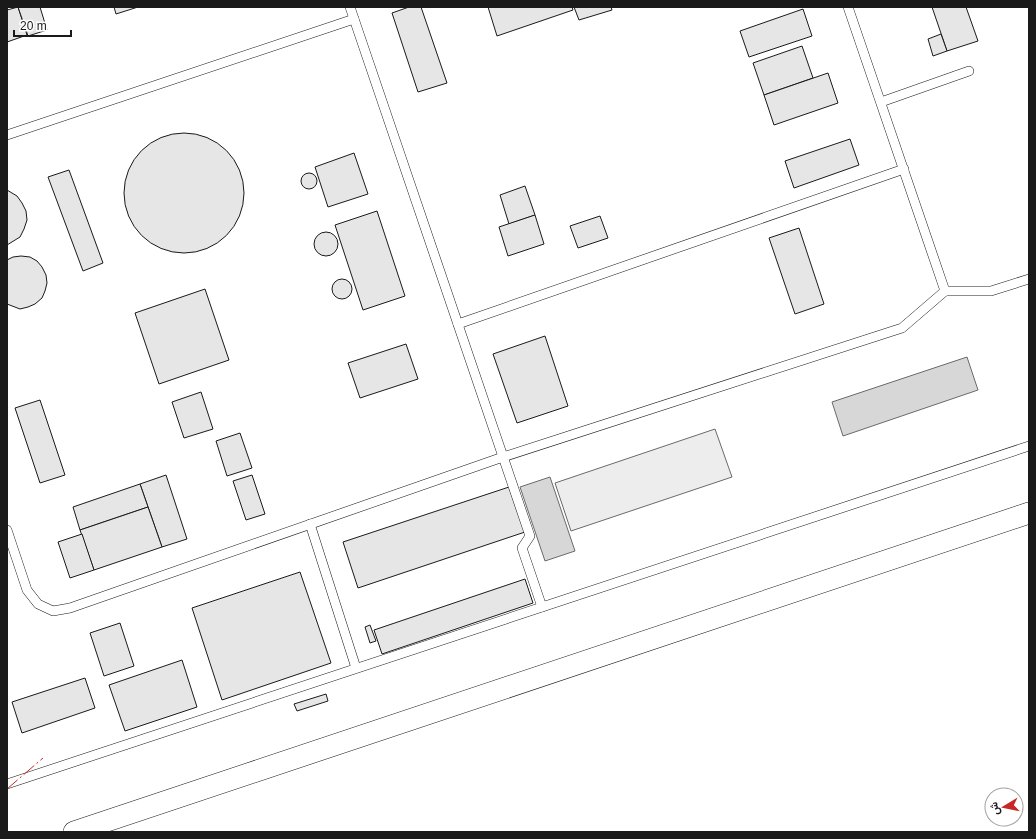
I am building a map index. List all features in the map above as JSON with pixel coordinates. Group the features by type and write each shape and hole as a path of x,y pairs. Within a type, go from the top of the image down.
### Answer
{"street":[{"path":"74,832 1029,513"}],"lane":[{"path":"350,7 530,536 522,548 542,607"},
{"path":"848,7 945,291"},
{"path":"7,135 354,19"},
{"path":"881,102 968,72"},
{"path":"458,324 904,169"},
{"path":"7,530 27,590 38,604 53,611 70,608 503,457 902,328 945,291 991,291 1029,279"},
{"path":"7,784 1029,446"},
{"path":"310,524 356,668"}],"shaded area":[{"path":"967,357 978,390 843,436 832,402"},
{"path":"715,429 732,477 571,531 555,483"},
{"path":"550,477 575,551 545,561 520,487"}],"building":[{"path":"18,7 27,35 7,42 7,10"},
{"path":"18,7 40,7 47,30 28,36"},
{"path":"114,7 138,7 116,14"},
{"path":"409,7 421,7 447,83 418,92 392,13"},
{"path":"488,7 572,7 573,10 497,36"},
{"path":"574,7 611,7 612,10 579,20"},
{"path":"932,7 966,7 978,41 947,51"},
{"path":"803,9 812,36 749,57 740,31"},
{"path":"941,34 947,51 933,56 928,39"},
{"path":"802,46 813,78 764,95 753,63"},
{"path":"828,73 838,103 774,125 764,95"},
{"path":"184,133 207,137 227,150 240,170 244,193 240,216 227,236 207,249 184,253 161,249 141,236 128,216 124,193 128,170 141,150 161,137"},
{"path":"850,139 859,165 794,188 785,161"},
{"path":"354,153 368,194 328,207 315,167"},
{"path":"69,170 103,263 83,271 48,177"},
{"path":"306,173 312,173 317,178 315,187 312,189 306,189 301,184 301,178"},
{"path":"525,186 535,215 509,224 500,195"},
{"path":"7,190 17,196 22,203 26,211 27,220 20,237 7,245"},
{"path":"377,211 405,296 363,310 335,225"},
{"path":"535,215 544,244 508,256 499,227"},
{"path":"600,216 608,238 578,248 570,226"},
{"path":"799,228 824,304 795,314 769,238"},
{"path":"326,232 331,233 337,239 337,249 331,255 326,256 321,255 315,249 314,244 315,239 321,233"},
{"path":"13,257 30,257 37,261 46,275 47,283 42,298 35,304 20,309 7,304 7,260"},
{"path":"338,279 346,279 352,285 352,293 346,299 338,299 332,293 332,285"},
{"path":"205,289 229,360 159,384 135,313"},
{"path":"545,336 568,406 517,423 493,354"},
{"path":"406,344 418,379 360,398 348,363"},
{"path":"201,392 213,429 184,438 172,402"},
{"path":"40,400 65,475 40,483 15,408"},
{"path":"240,433 252,468 227,476 216,441"},
{"path":"166,475 187,539 162,547 140,484"},
{"path":"252,475 265,514 246,520 233,481"},
{"path":"140,484 148,507 80,530 73,507"},
{"path":"509,487 525,532 358,588 343,542"},
{"path":"148,507 162,547 94,570 80,530"},
{"path":"82,534 94,570 70,578 58,542"},
{"path":"300,572 331,663 222,700 192,608"},
{"path":"525,579 533,603 382,654 374,630"},
{"path":"120,623 134,666 104,676 90,633"},
{"path":"370,625 376,641 370,643 365,627"},
{"path":"182,660 197,707 125,731 109,685"},
{"path":"85,678 95,708 22,733 12,702"},
{"path":"326,694 328,701 297,711 294,704"}],"power":[{"path":"7,789 43,758"}]}
